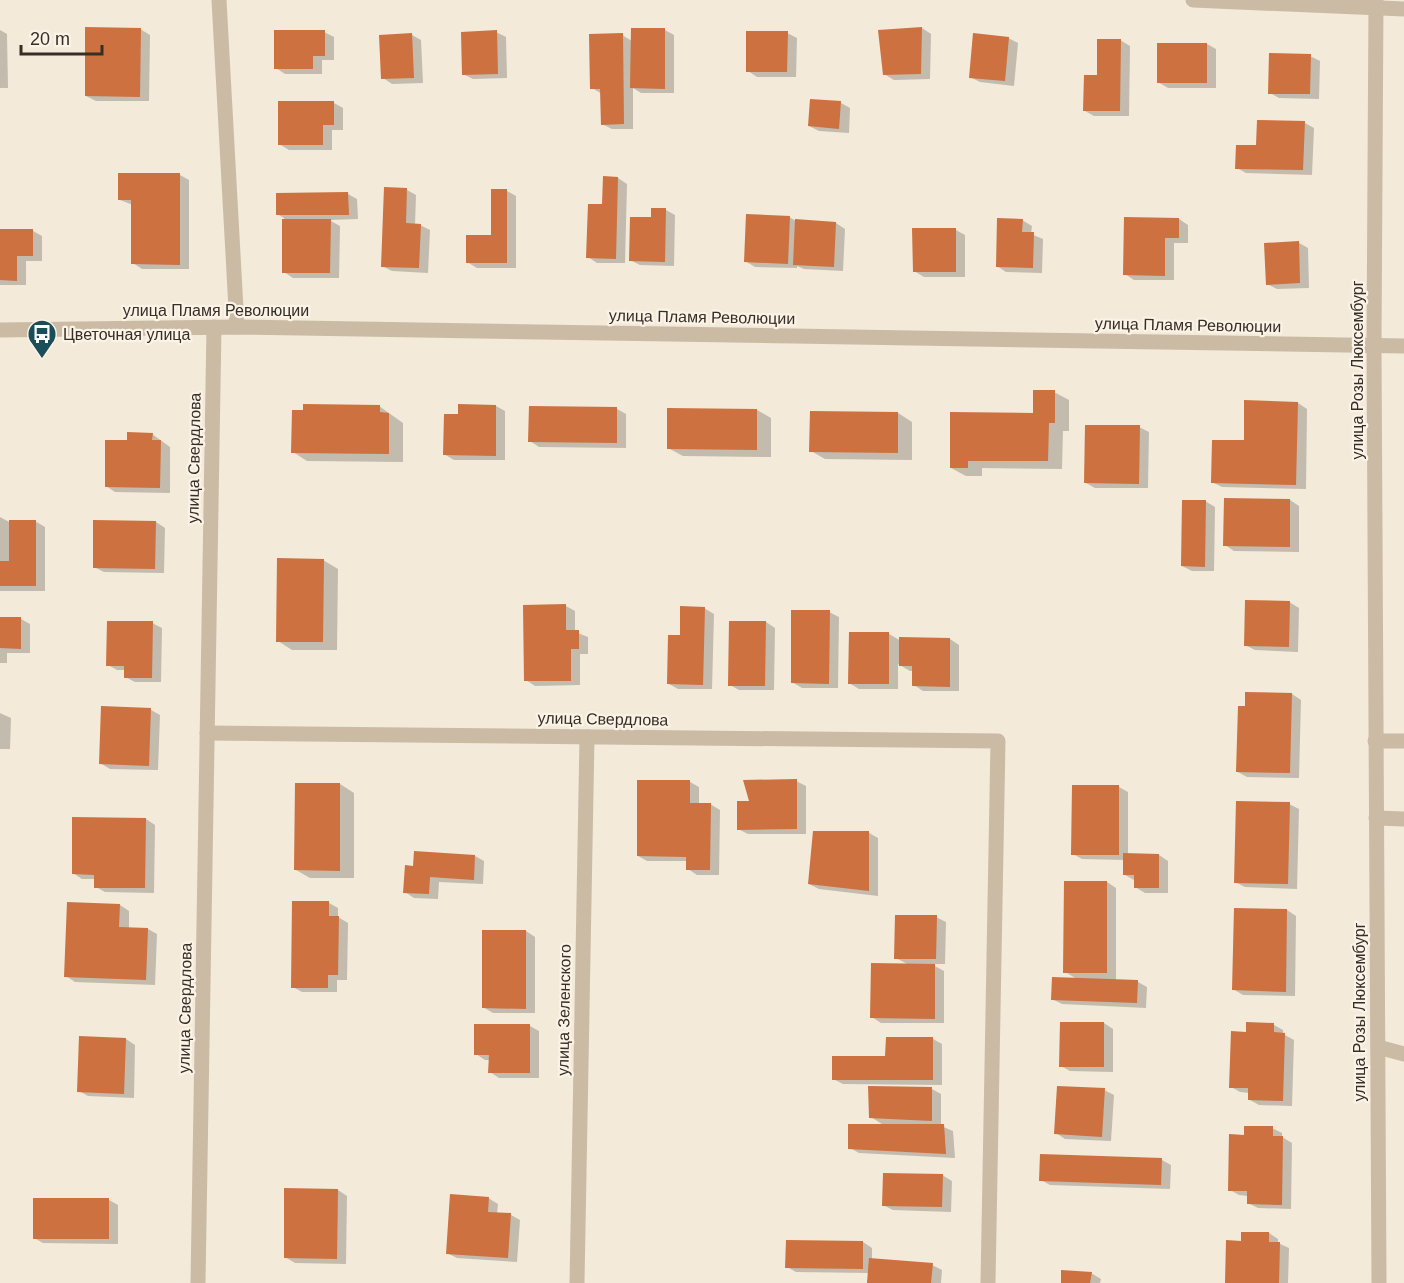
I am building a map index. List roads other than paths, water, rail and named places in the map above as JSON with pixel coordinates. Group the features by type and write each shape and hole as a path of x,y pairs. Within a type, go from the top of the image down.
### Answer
{"street":[{"path":"219,0 237,327"},
{"path":"1193,0 1376,4 1404,9"},
{"name":"улица Розы Люксембург","path":"1376,4 1374,346 1379,1283"},
{"name":"улица Свердлова","path":"198,1283 214,327"},
{"name":"улица Пламя Революции","path":"0,330 237,327 1404,346"},
{"name":"улица Свердлова","path":"207,734 998,741 988,1283"},
{"name":"улица Зеленского","path":"577,1283 587,737"},
{"path":"1375,741 1404,741"},
{"path":"1376,818 1404,819"},
{"path":"1378,1047 1404,1054"}],"place":[{"name":"Цветочная улица","path":"42,360"}]}
